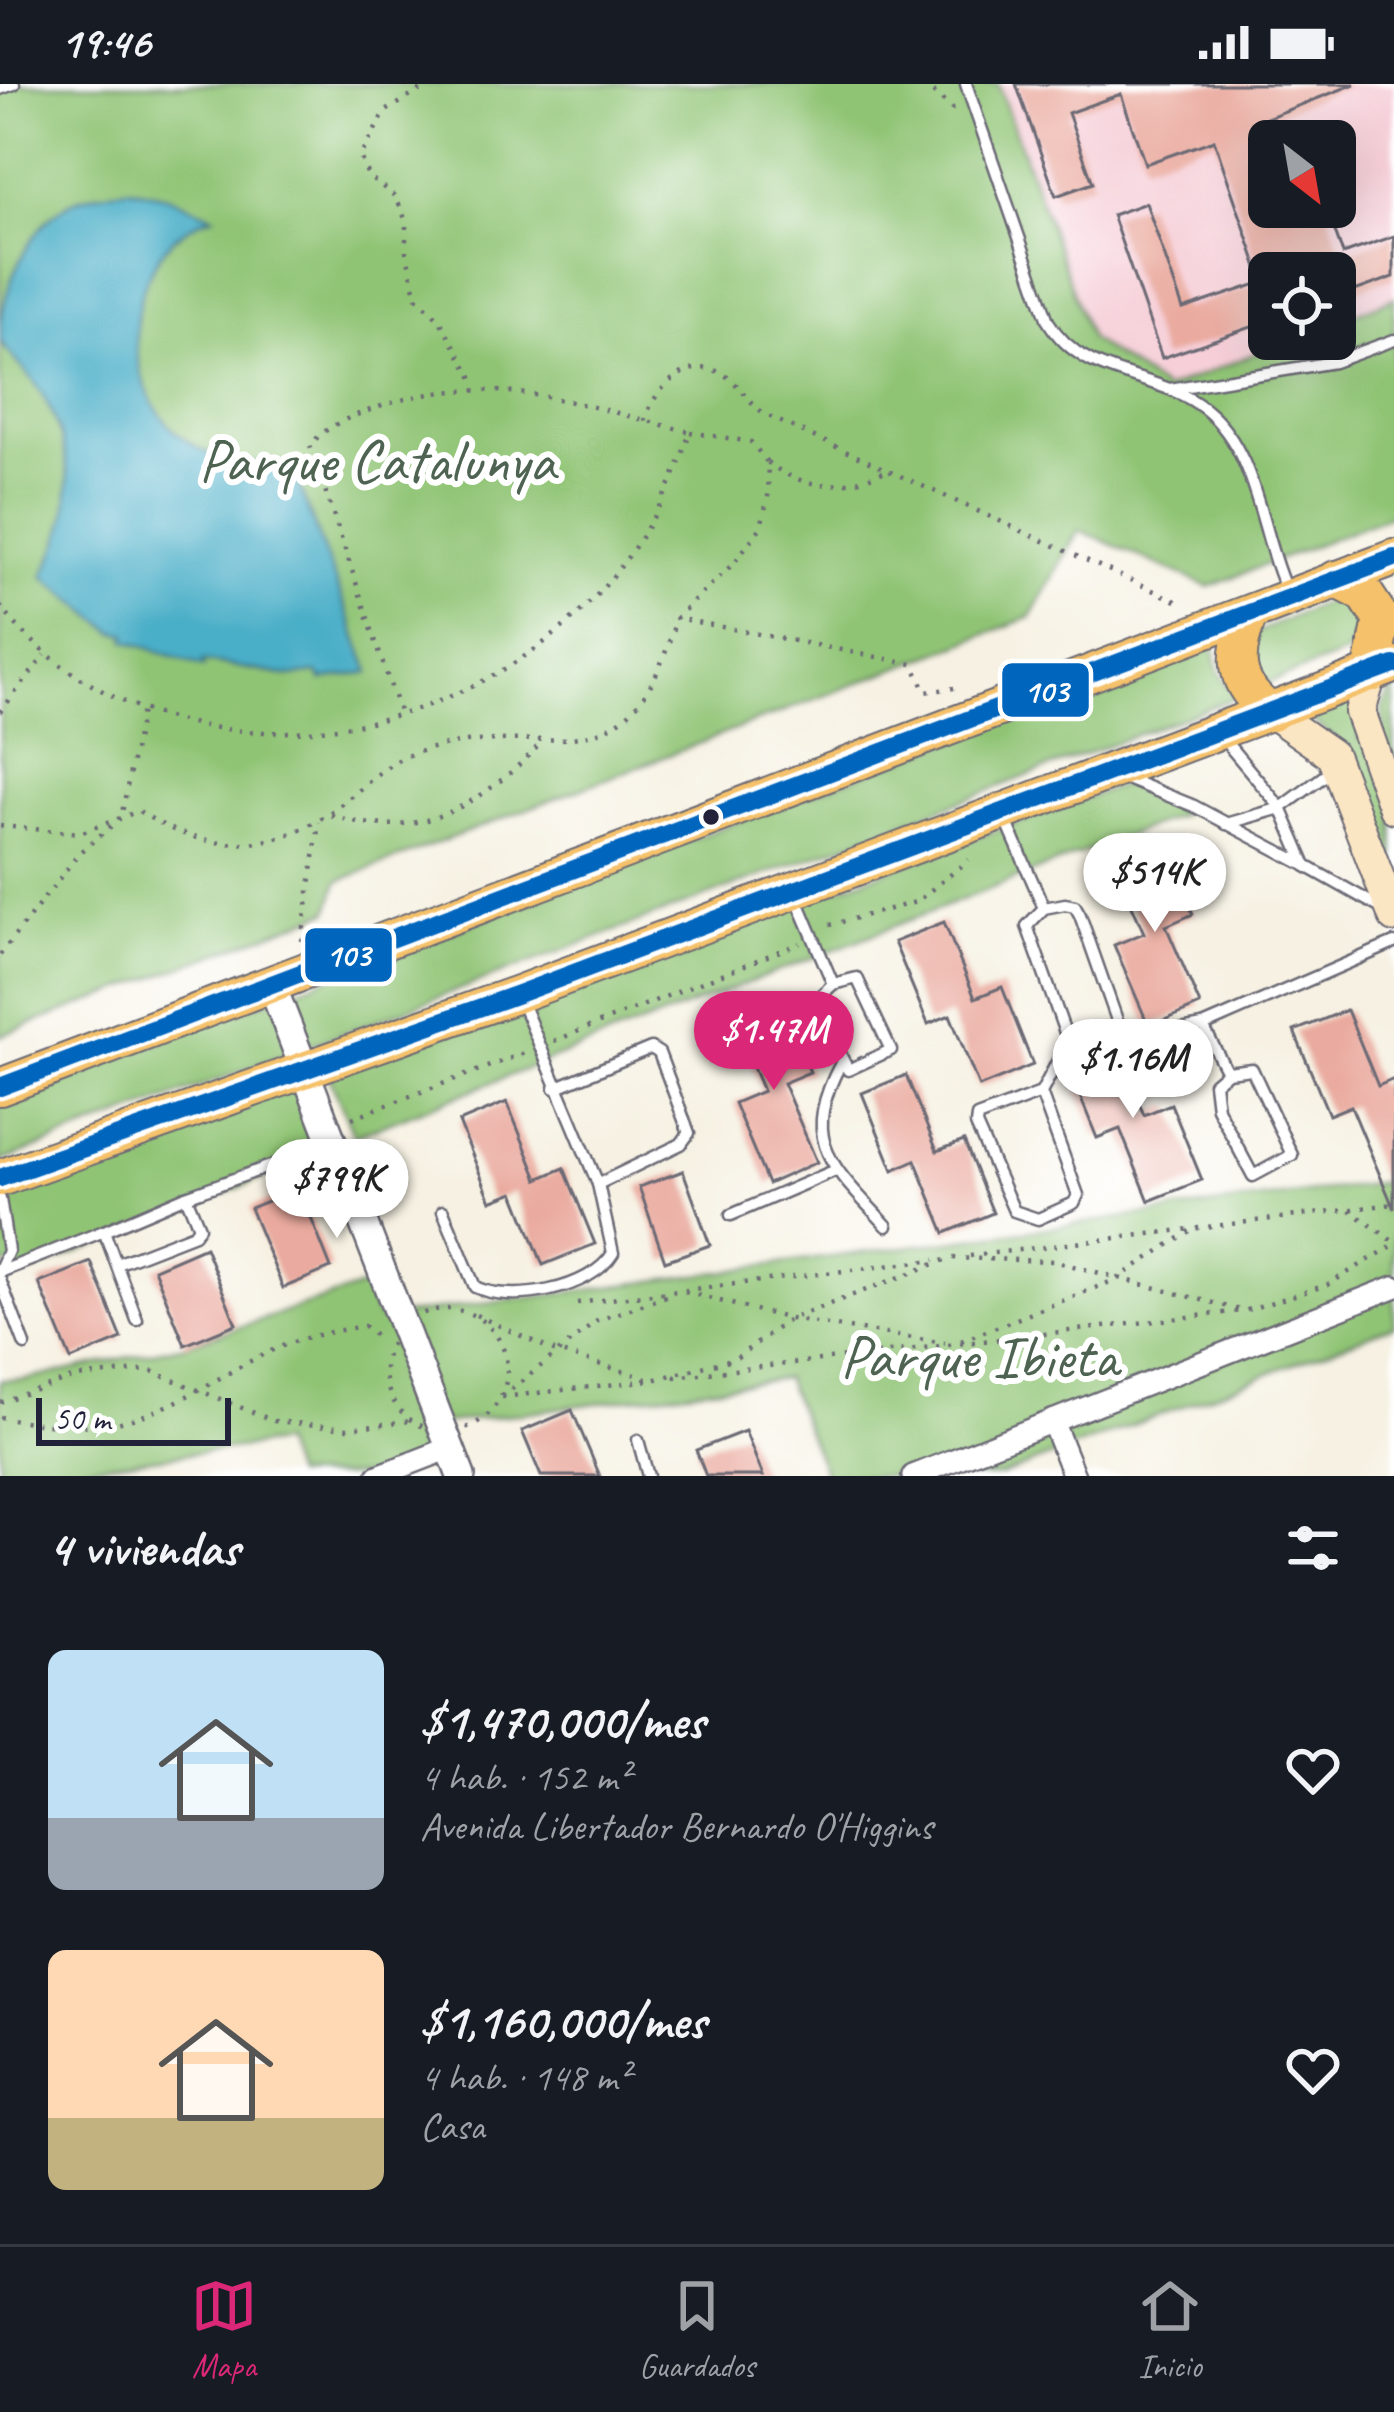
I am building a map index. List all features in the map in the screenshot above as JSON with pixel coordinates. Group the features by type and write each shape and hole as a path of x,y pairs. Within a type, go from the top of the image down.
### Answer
{"main road":[{"path":"0,1087 1394,558"},
{"path":"1336,579 1365,594 1382,620 1383,670 1360,712 1394,808"},
{"path":"1237,618 1237,674 1250,696 1307,733 1337,766 1394,915"},
{"path":"0,1178 518,994 794,889 1010,827 1107,774 1383,670"}],"street":[{"path":"285,978 304,1069 461,1476"},
{"path":"913,1476 1394,1287"},
{"path":"1052,1421 1074,1476"},
{"path":"378,1476 450,1448"}],"lane":[{"path":"0,89 14,84"},
{"path":"966,84 1048,321 1063,345 1203,407 1236,448 1289,597"},
{"path":"1165,390 1334,362 1394,340"},
{"path":"1218,733 1281,808 1306,866"},
{"path":"1226,824 1281,808 1337,766"},
{"path":"1107,774 1155,788 1394,915"},
{"path":"1010,827 1044,908"},
{"path":"794,889 833,984"},
{"path":"1068,1041 1028,934 1030,920 1044,908 1075,906 1119,1026"},
{"path":"1041,1094 1078,1196 1074,1203 1038,1219 1015,1210 976,1125 977,1117 1041,1094 1068,1041 1119,1026 1159,1034 1203,1026 1394,943"},
{"path":"857,978 863,983 891,1043 886,1057 854,1070 841,1063 814,1002 833,984 857,978"},
{"path":"442,1211 475,1286 493,1295 519,1295 590,1275 613,1253 598,1184 518,994"},
{"path":"1203,1026 1227,1072"},
{"path":"555,1088 642,1049 659,1053 689,1132 681,1144 598,1184"},
{"path":"841,1063 824,1094 818,1127 836,1171 887,1226"},
{"path":"1252,1070 1260,1078 1292,1155 1289,1161 1262,1174 1247,1169 1213,1097 1214,1083 1227,1072 1252,1070"},
{"path":"0,1274 330,1136"},
{"path":"731,1215 836,1171"},
{"path":"117,1264 194,1234 199,1227 186,1196"},
{"path":"0,1199 8,1237 0,1274 25,1345"},
{"path":"104,1231 136,1320"},
{"path":"638,1440 648,1476"}],"path":[{"path":"431,84 386,111 360,156 368,176 396,197 406,221 406,250 417,297 439,319 477,386"},
{"path":"924,84 952,110 970,104"},
{"path":"645,421 650,400 665,384 686,372 707,369 729,377 768,416 1237,618"},
{"path":"400,714 310,445 329,424 412,396 477,386 751,442 790,478 821,486 886,470"},
{"path":"0,606 45,655 142,710 228,731 264,734 324,731 400,714 504,668 581,610 657,513 690,432"},
{"path":"0,826 80,833 139,811 213,843 240,847 279,841 319,822 410,754 472,741 542,742 590,734 634,709 664,658 676,618 756,536 767,506 767,461"},
{"path":"676,618 913,664 926,692 973,685"},
{"path":"0,712 45,655"},
{"path":"0,955 80,852 121,818 142,710"},
{"path":"329,814 380,827 445,817 488,794 542,742"},
{"path":"285,978 319,822"},
{"path":"330,1136 538,1047 777,956 839,920 916,902 1010,827"},
{"path":"567,1304 1394,1204"},
{"path":"499,1313 476,1316 554,1351 652,1380 736,1358 790,1319 950,1258 1054,1261 1244,1311 1327,1285 1394,1243 1350,1210"},
{"path":"1194,1228 1115,1280 952,1345 790,1319 680,1291 597,1321 502,1397 652,1380 1244,1311 1307,1303"},
{"path":"0,1417 38,1424 118,1423 199,1390 274,1349 325,1332 364,1327 388,1346"},
{"path":"0,1402 75,1377 149,1370 274,1420 348,1428 410,1421"}],"shaded area":[{"path":"998,84 1394,84 1394,298 1356,313 1356,252 1248,252 1248,356 1165,390 1090,339"}],"green space":[{"name":"Parque Catalunya","path":"0,84 998,84 1090,339 1165,390 1248,356 1356,360 1356,313 1394,298 1394,514 1209,587 1079,530 1031,617 338,881 329,911 0,1036"},
{"path":"1335,598 1350,600 1365,620 1348,653 1266,684 1258,681 1251,635"},
{"path":"1215,640 1220,672 1240,696 0,1162 0,1102"},
{"path":"1394,684 1394,884 1337,741 1304,714 1360,693 1359,740 1384,730 1382,708"},
{"path":"1124,784 1175,806 1180,815 354,1136 328,1074"},
{"path":"295,1084 322,1154 22,1275 17,1262 0,1267 0,1194"},
{"name":"Parque Ibieta","path":"1394,1181 1394,1325 1000,1476 826,1476 785,1378 424,1426 434,1456 387,1476 293,1476 281,1443 0,1476 0,1380 24,1380 185,1345 364,1286 378,1318"}],"water":[{"path":"130,188 167,196 213,216 184,231 161,253 146,281 136,346 156,408 177,433 203,451 245,463 291,465 370,672 321,680 318,673 289,676 203,661 204,667 126,640 128,634 114,632 43,576 63,528 68,478 65,454 35,383 0,339 5,301 29,244 53,215 82,198"}],"building":[{"path":"1016,84 1355,84 1264,120 1248,120 1248,228 1334,228 1342,252 1253,252 1214,140 1145,164 1121,94 1068,113 1093,183 1056,196"},
{"path":"1146,203 1183,309 1248,287 1248,328 1162,358 1112,215"},
{"path":"1394,236 1394,277 1356,291 1356,252 1349,252"},
{"path":"1162,842 1193,914 1166,926 1200,1005 1156,1024 1147,1022 1114,945 1144,933 1113,862"},
{"path":"944,922 975,998 1002,987 1033,1065 979,1087 950,1015 928,1024 894,942"},
{"path":"779,1000 810,1072 783,1083 817,1162 768,1184 734,1103 763,1091 733,1021"},
{"path":"1347,1010 1378,1086 1394,1079 1394,1209 1351,1106 1329,1115 1294,1031"},
{"path":"1113,1038 1144,1115 1171,1104 1202,1180 1149,1201 1120,1129 1097,1138 1067,1064 1071,1056"},
{"path":"906,1075 937,1151 964,1141 993,1213 945,1233 915,1160 893,1170 862,1093"},
{"path":"507,1102 538,1179 564,1168 595,1244 543,1265 514,1192 491,1201 459,1122"},
{"path":"683,1171 710,1245 665,1261 639,1187"},
{"path":"299,1188 331,1268 283,1288 250,1208"},
{"path":"205,1247 236,1324 185,1345 154,1269"},
{"path":"91,1262 122,1339 71,1360 39,1283"},
{"path":"572,1410 600,1476 541,1476 522,1431"},
{"path":"745,1431 763,1476 706,1476 696,1450"}],"transit line":[{"name":"103","path":"0,1087 1394,558"},
{"name":"103","path":"0,1178 518,994 1394,665"}]}
